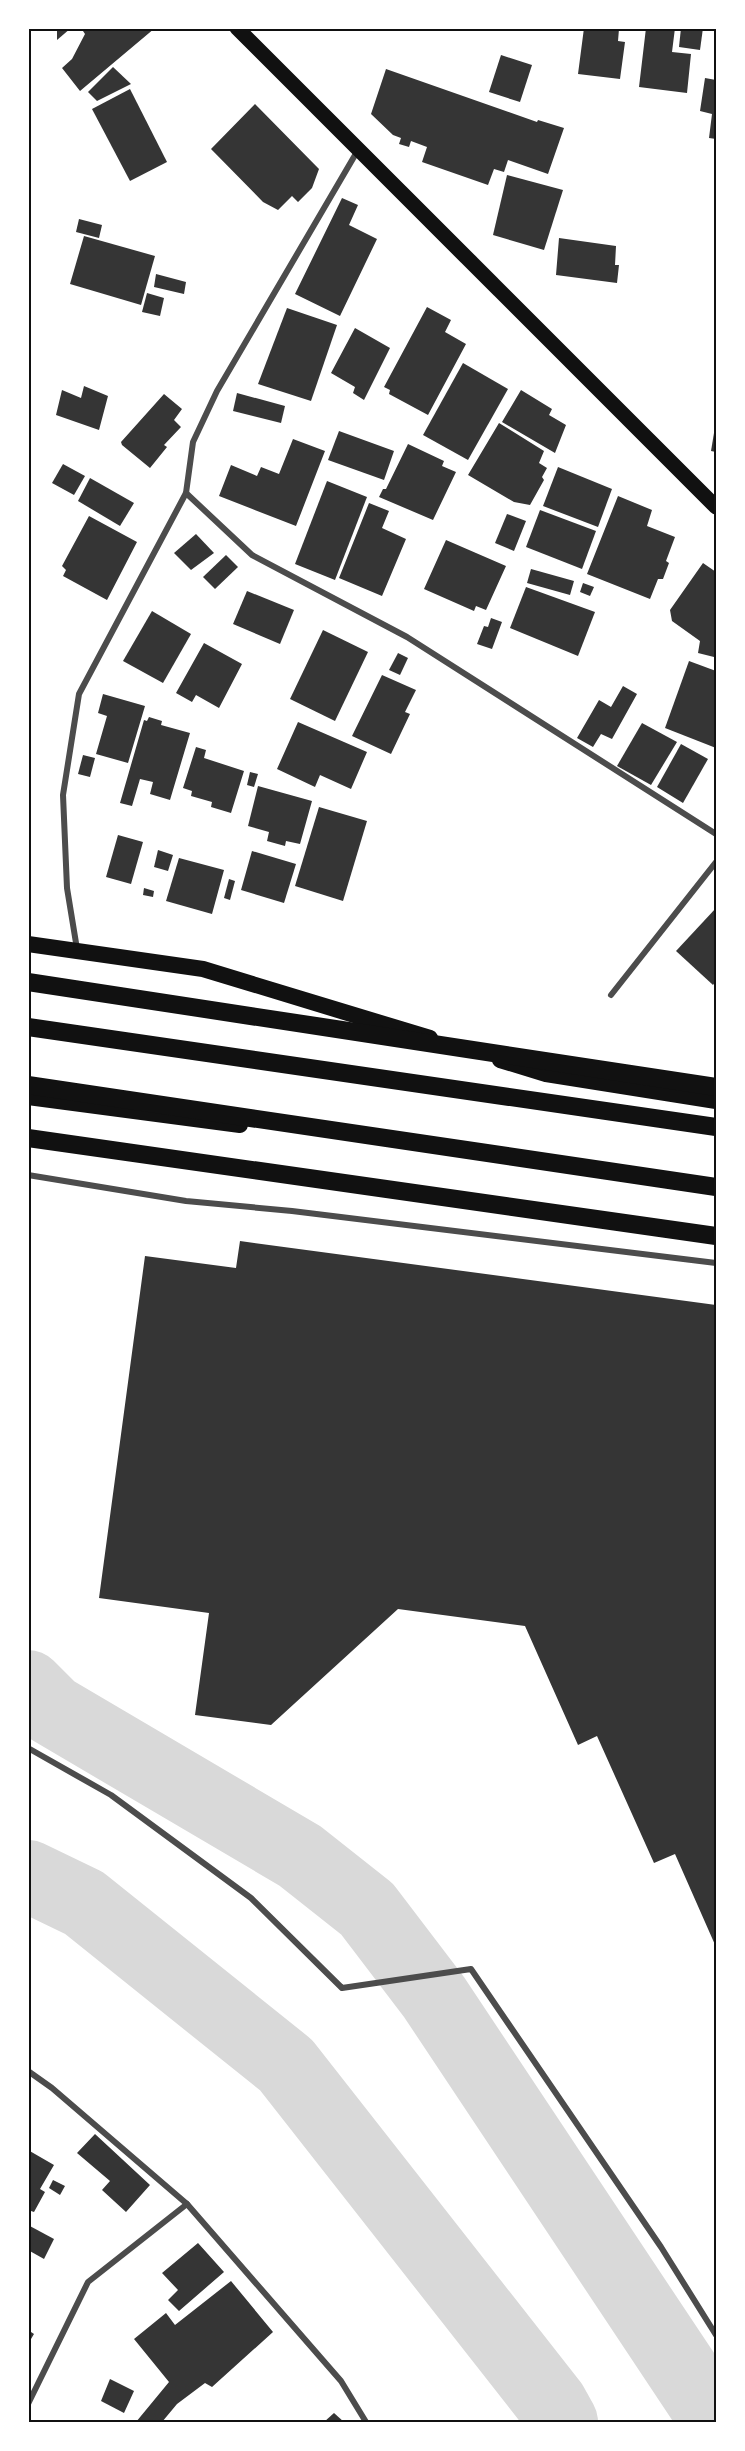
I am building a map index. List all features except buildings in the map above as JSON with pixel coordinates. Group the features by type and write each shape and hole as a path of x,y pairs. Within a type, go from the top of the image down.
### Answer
{"highway":[{"path":"28,944 203,969 546,1074 717,1101"},
{"path":"28,982 717,1087"},
{"path":"28,1028 717,1127"},
{"path":"28,1085 717,1188"},
{"path":"28,1097 717,1188"},
{"path":"28,1138 717,1236"}],"main road":[{"path":"237,28 717,507"}],"street":[{"path":"77,951 67,888 63,795 79,694 186,493 193,442 217,391 358,149"},
{"path":"186,493 252,555 407,637 717,834"},
{"path":"611,995 717,862"},
{"path":"28,1175 186,1201 292,1211 717,1263"},
{"path":"28,1748 111,1795 250,1898 342,1988 471,1969 661,2247 717,2335"},
{"path":"28,2072 52,2088 187,2204 341,2381 366,2422"},
{"path":"28,2404 88,2282 187,2204"}],"waterway":[{"path":"28,1686 52,1710 300,1856 367,1909 434,1997 716,2421"},
{"path":"28,1876 84,1903 286,2065 552,2404 562,2422"}]}
